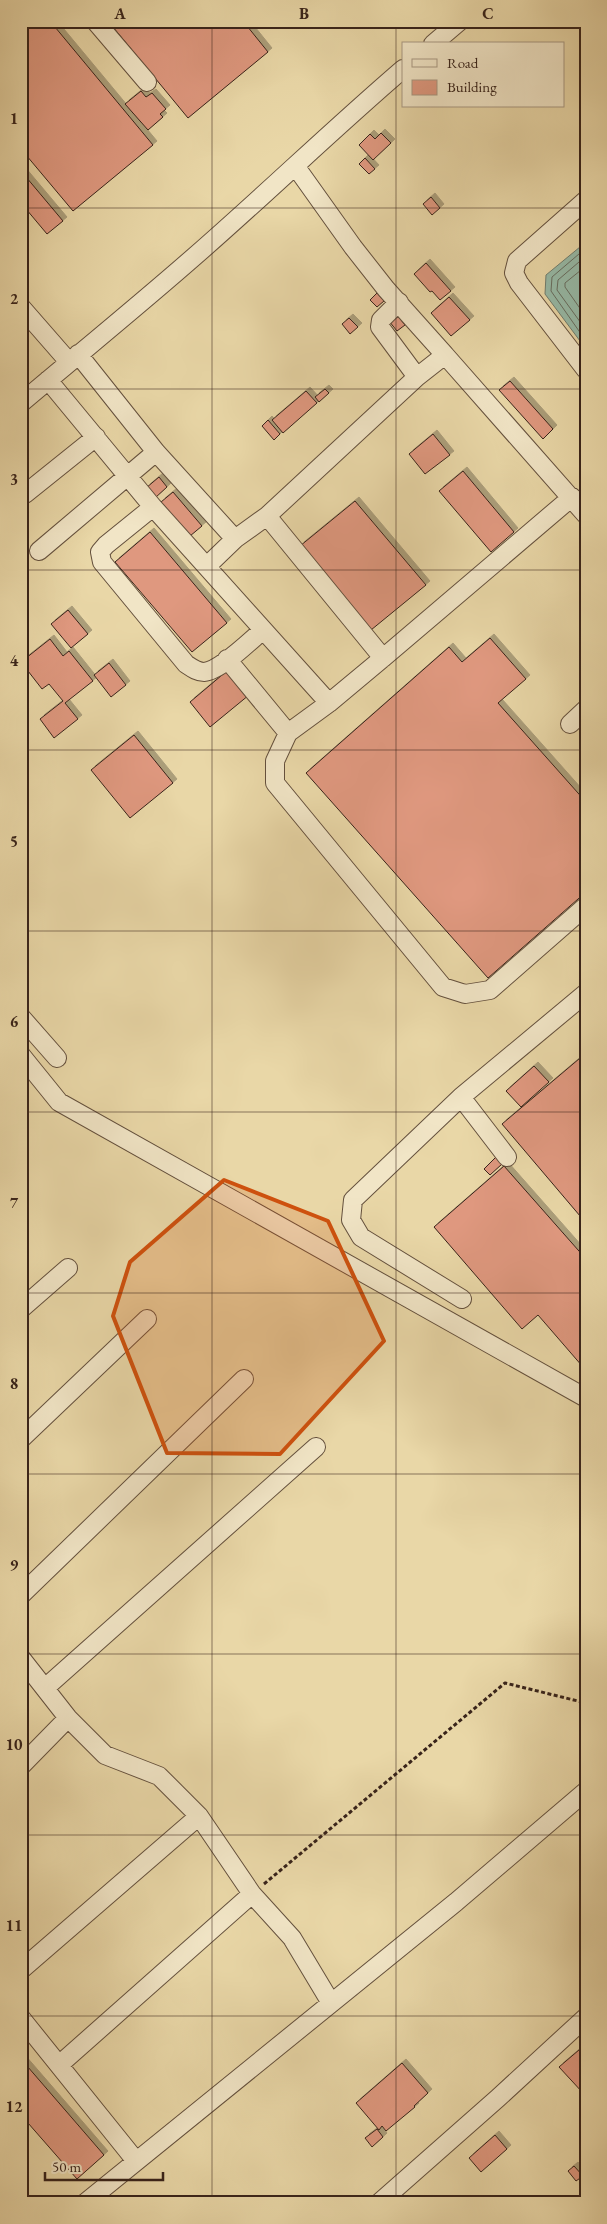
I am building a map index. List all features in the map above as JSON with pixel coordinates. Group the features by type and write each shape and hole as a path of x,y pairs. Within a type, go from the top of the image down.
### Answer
{"street":[{"path":"95,21 147,82"},
{"path":"436,42 460,21"},
{"path":"21,402 194,256 296,167 344,120 402,71"},
{"path":"296,167 353,247 399,302 586,514"},
{"path":"586,200 517,261 514,273 519,283 586,370"},
{"path":"399,302 381,320 380,327 417,378"},
{"path":"21,307 74,358 235,539"},
{"path":"207,566 235,539 267,516 445,354"},
{"path":"48,380 153,507 329,703"},
{"path":"25,494 96,437"},
{"path":"39,551 156,452"},
{"path":"572,497 329,703 288,733 275,761 276,783 443,987 465,994 490,990 586,906"},
{"path":"153,507 106,544 100,552 102,562 186,664 196,671 206,672 228,659 263,630"},
{"path":"267,516 383,658"},
{"path":"228,659 288,733"},
{"path":"570,724 586,710"},
{"path":"462,1299 361,1237 350,1220 352,1200 461,1097 586,993"},
{"path":"21,1017 57,1058"},
{"path":"21,1055 58,1102 586,1398"},
{"path":"461,1097 507,1157"},
{"path":"21,1309 68,1268"},
{"path":"21,1439 147,1319"},
{"path":"21,1595 244,1379"},
{"path":"45,1688 316,1448"},
{"path":"21,1658 68,1718 106,1755 159,1776 199,1816 252,1894 292,1938 331,2003"},
{"path":"21,1766 68,1718"},
{"path":"85,2203 456,1902 586,1791"},
{"path":"21,1970 199,1816"},
{"path":"59,2065 252,1894"},
{"path":"21,2018 136,2161"},
{"path":"379,2203 586,2018"}],"path":[{"path":"252,1894 505,1683 586,1703"}],"highlighted area":[{"path":"224,1180 328,1221 384,1341 280,1454 167,1453 113,1316 130,1262"}],"water":[{"path":"586,242 586,349 545,294 546,275"}],"building":[{"path":"21,21 50,21 153,145 73,211 21,149"},
{"path":"108,21 243,21 268,52 188,118"},
{"path":"141,91 146,97 152,93 166,109 160,114 163,117 148,130 125,104"},
{"path":"381,133 391,143 373,160 359,145 370,134 375,139"},
{"path":"365,158 375,169 369,174 359,164"},
{"path":"21,171 63,221 47,234 21,203"},
{"path":"431,197 440,208 432,215 423,204"},
{"path":"426,263 451,291 440,300 414,274"},
{"path":"377,293 384,301 377,307 370,300"},
{"path":"449,297 470,320 451,336 431,313"},
{"path":"397,315 405,325 397,331 389,321"},
{"path":"349,318 358,327 350,334 342,324"},
{"path":"510,381 553,429 543,439 499,390"},
{"path":"325,389 329,393 319,402 315,397"},
{"path":"306,391 317,403 283,433 272,420"},
{"path":"268,420 280,434 274,440 262,426"},
{"path":"433,434 450,455 425,474 409,454"},
{"path":"463,471 514,532 491,552 439,491"},
{"path":"159,477 167,487 155,498 146,488"},
{"path":"173,492 202,526 190,536 161,502"},
{"path":"355,501 426,585 371,630 300,546"},
{"path":"150,532 227,623 192,652 115,562"},
{"path":"68,610 88,634 71,648 51,624"},
{"path":"490,638 526,679 498,703 586,802 586,892 488,978 306,773 449,647 462,662"},
{"path":"50,639 63,656 69,651 93,681 65,703 78,719 54,738 40,719 63,701 49,684 42,689 21,662"},
{"path":"109,663 126,685 111,697 94,675"},
{"path":"228,670 249,695 210,727 190,702"},
{"path":"134,735 173,783 130,818 91,770"},
{"path":"586,1053 586,1223 502,1124"},
{"path":"534,1066 549,1082 521,1107 506,1091"},
{"path":"496,1157 502,1164 490,1175 484,1169"},
{"path":"504,1166 586,1259 586,1364 583,1367 538,1315 522,1329 434,1227"},
{"path":"586,2044 586,2091 583,2093 559,2067"},
{"path":"21,2059 104,2155 77,2179 21,2115"},
{"path":"402,2063 428,2093 415,2107 386,2131 382,2126 379,2130 356,2103"},
{"path":"377,2129 383,2137 372,2147 365,2138"},
{"path":"495,2135 507,2149 481,2172 469,2158"},
{"path":"574,2166 583,2176 576,2181 568,2171"}]}
